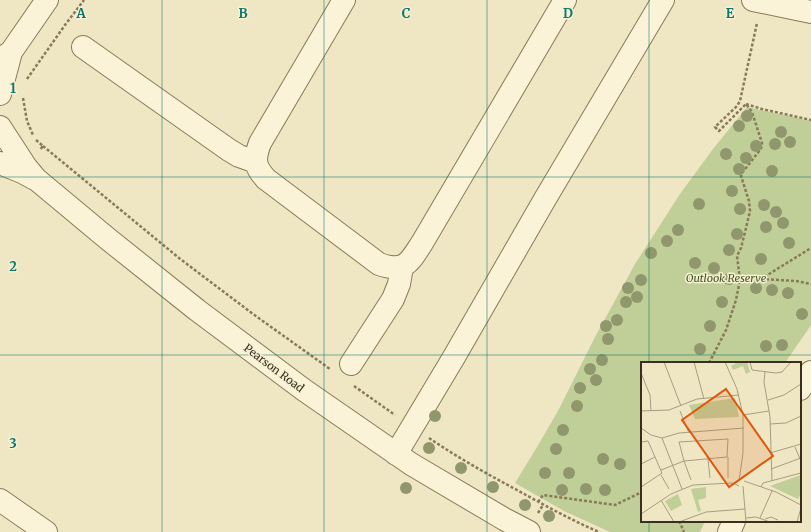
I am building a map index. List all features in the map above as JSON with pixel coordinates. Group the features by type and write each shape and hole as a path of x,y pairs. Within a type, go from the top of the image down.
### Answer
{"street":[{"path":"0,94 5,56 48,0"},
{"path":"344,0 260,143 257,151 256,162 260,172 266,179 379,264 394,268 409,262 422,243 565,0"},
{"path":"396,454 663,0"},
{"path":"756,1 811,12"},
{"path":"83,47 228,150 256,162"},
{"name":"Pearson Road","path":"0,127 31,173 108,239 203,314 304,390 501,526 529,532"},
{"name":"Pearson Road","path":"0,163 22,172 31,173"},
{"path":"350,373 393,299 399,284 402,266"},
{"path":"801,388 811,372"},
{"path":"0,500 46,532"},
{"path":"729,532 734,522"}],"path":[{"path":"26,82 84,0"},
{"path":"746,104 719,131 715,127 737,106 740,101 759,16 756,1"},
{"path":"22,94 27,121 35,139 179,258 253,314 330,369"},
{"path":"746,104 811,120"},
{"path":"710,362 726,330 736,300 740,280 737,256 750,211 749,201 741,176 762,146 752,112 746,104"},
{"path":"31,173 43,146"},
{"path":"761,279 811,248"},
{"path":"740,280 796,280 811,284"},
{"path":"350,373 412,427 443,448 538,502 599,532"},
{"path":"538,502 543,494 615,505 641,492"},
{"path":"679,522 684,532"}],"green space":[{"name":"Outlook Reserve","path":"747,107 811,121 811,325 786,362 641,362 641,522 705,522 700,532 610,532 564,511 515,483 558,411 595,337 635,264 680,194 713,149"}]}
